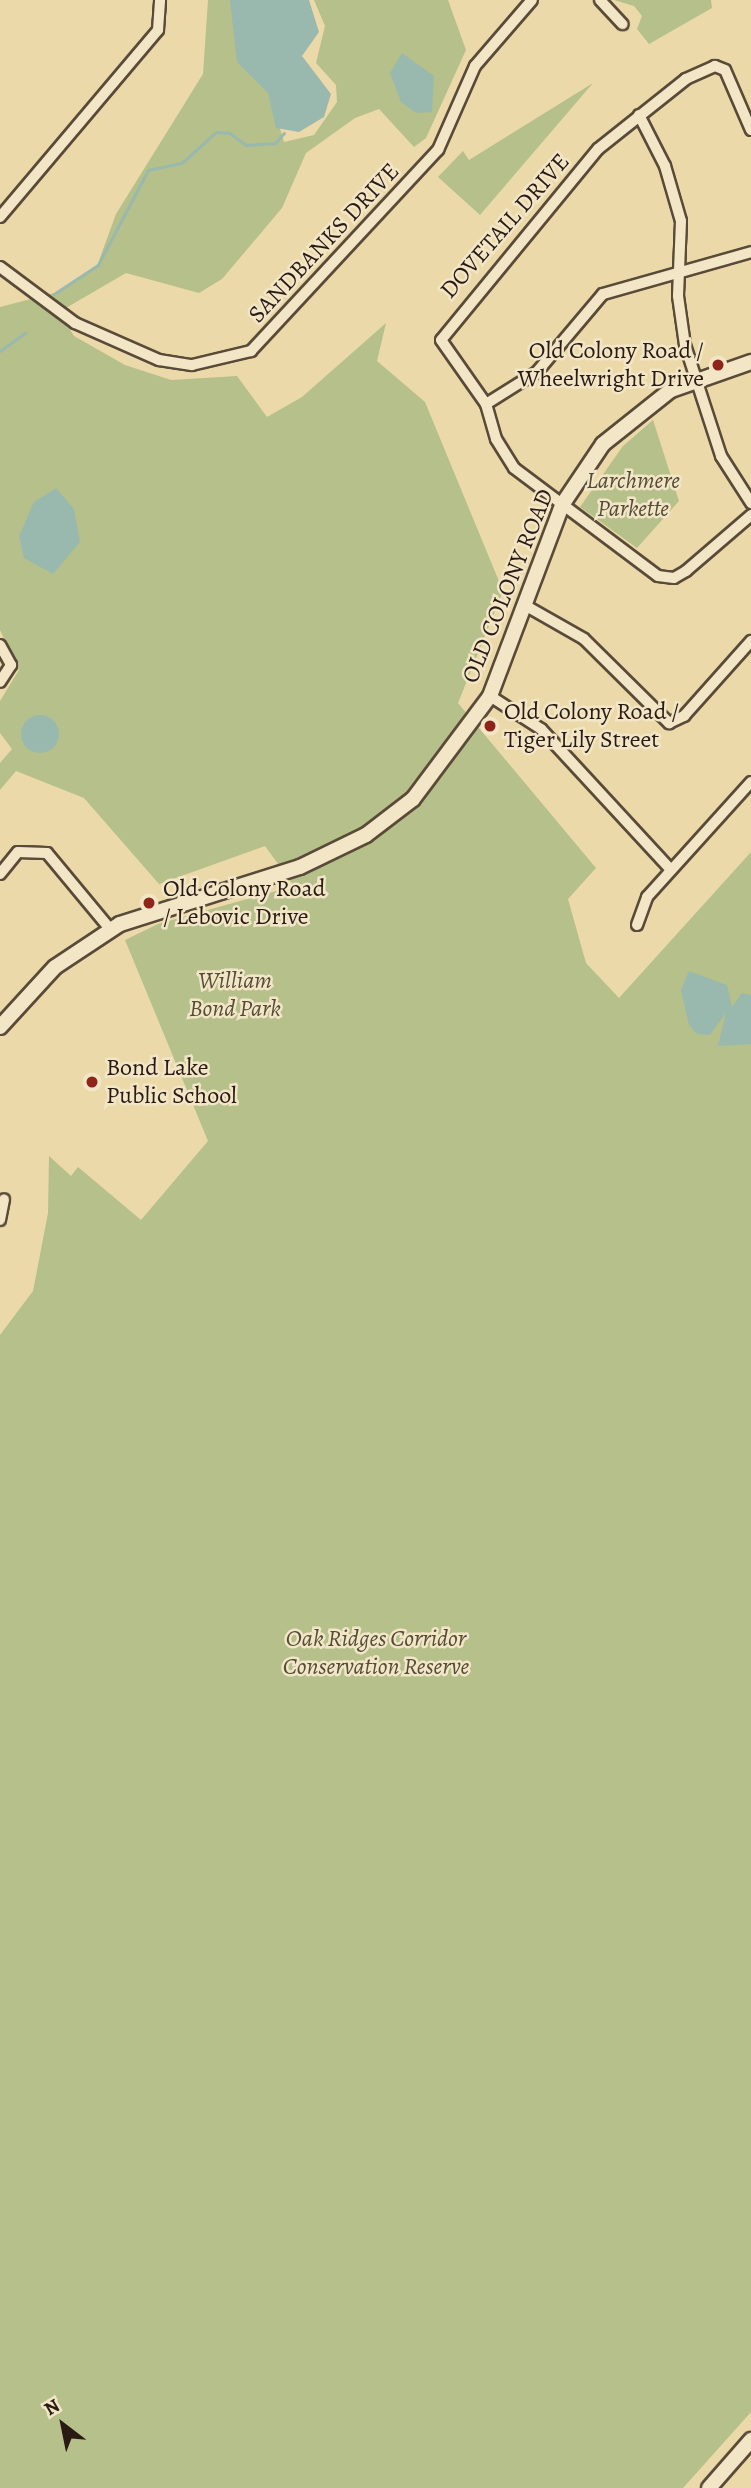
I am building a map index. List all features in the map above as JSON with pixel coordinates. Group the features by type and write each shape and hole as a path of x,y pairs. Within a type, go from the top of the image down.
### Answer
{"street":[{"path":"0,217 158,30 160,0"},
{"name":"SANDBANKS DRIVE","path":"0,267 75,323 159,360 192,365 251,351 438,150 475,66 532,0"},
{"path":"600,0 622,24"},
{"name":"DOVETAIL DRIVE","path":"751,130 735,85 715,66 686,79 598,149 444,329 442,349 486,404 496,439 514,468 666,579 686,570 751,514"},
{"path":"639,115 676,197 680,270 679,319 696,380 721,456 751,503"},
{"path":"486,404 537,372 603,294 680,270 751,253"},
{"name":"OLD COLONY ROAD","path":"0,1027 55,967 111,930 162,907 300,867 366,835 440,769 491,696 528,607 562,505 589,461 627,420 696,380 751,362"},
{"path":"528,607 584,639 669,723 684,716 751,641"},
{"path":"0,645 11,665 0,682"},
{"path":"491,696 541,729 670,869"},
{"path":"637,925 647,897 751,782"},
{"path":"0,874 18,852 47,853 111,930"},
{"path":"0,1220 4,1199"},
{"path":"709,2488 751,2440"}],"green space":[{"name":"Oak Ridges Corridor Conservation Reserve","path":"208,0 232,0 237,54 267,84 284,142 314,135 337,102 336,85 316,63 325,26 314,0 448,0 466,50 426,138 414,147 379,109 355,118 306,153 282,208 222,279 199,293 126,273 59,312 74,336 125,365 171,380 237,376 267,417 302,397 386,323 377,361 425,402 503,591 458,703 596,868 568,899 586,963 619,998 751,852 751,2412 683,2488 0,2488 0,1335 33,1291 48,1213 49,1156 71,1176 78,1167 141,1220 208,1141 125,940 158,924 294,886 265,846 159,884 84,798 16,771 0,790 0,763 12,749 0,733 0,701 19,670 0,630 0,307 58,292 97,266 116,214 203,74"},
{"path":"614,0 711,0 712,8 649,44 637,29 642,16 634,6"},
{"path":"593,83 480,215 438,177 463,151 469,160"},
{"name":"Larchmere Parkette","path":"653,420 679,501 637,548 580,507 623,446"}],"water":[{"path":"230,0 309,0 319,32 302,56 331,94 324,117 299,132 276,128 268,93 237,62"},
{"path":"402,53 434,76 432,112 416,113 401,102 390,73"},
{"path":"56,488 74,509 80,542 53,574 24,558 19,536 34,502"},
{"path":"40,715 54,720 59,734 54,748 40,753 26,748 21,734 26,720"},
{"path":"689,971 727,985 732,1007 742,993 751,995 751,1044 718,1046 726,1013 710,1035 697,1034 689,1025 681,990"}],"waterway":[{"path":"54,294 98,265 148,170 182,163 216,132 230,133 246,145 275,143 284,133"},
{"path":"0,351 25,333"}],"place":[{"name":"Old Colony Road / Wheelwright Drive","path":"718,365"},
{"name":"Old Colony Road / Tiger Lily Street","path":"490,726"},
{"name":"Old Colony Road / Lebovic Drive","path":"149,903"},
{"name":"Bond Lake Public School","path":"92,1082"}],"park label":[{"name":"William Bond Park","path":"235,995"}]}
